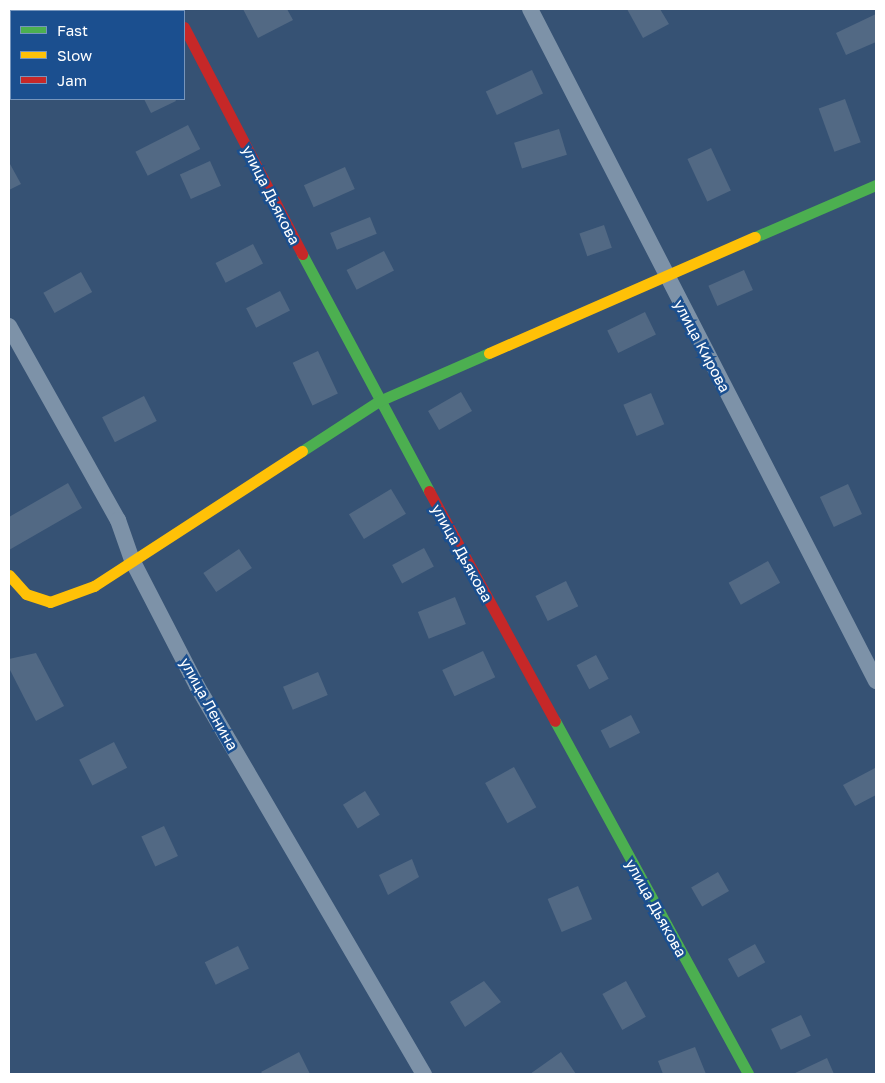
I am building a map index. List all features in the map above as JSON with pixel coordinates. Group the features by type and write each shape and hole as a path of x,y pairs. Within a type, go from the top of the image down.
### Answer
{"street":[{"name":"улица Кирова","path":"530,9 665,276 876,681"},
{"name":"улица Дьякова","path":"185,29 379,402 748,1074"},
{"path":"9,575 26,594 50,602 94,586 379,402 876,185"},
{"name":"улица Ленина","path":"9,326 118,520 132,560 197,686 424,1074"}],"building":[{"path":"243,9 287,9 293,20 258,38"},
{"path":"627,9 660,9 669,24 643,38"},
{"path":"876,14 876,42 846,55 836,33"},
{"path":"532,70 543,94 497,115 486,92"},
{"path":"845,99 861,142 834,152 819,109"},
{"path":"144,100 176,100 176,101 151,113"},
{"path":"188,125 200,149 148,176 135,152"},
{"path":"559,129 567,155 522,169 514,143"},
{"path":"711,148 731,191 707,202 687,159"},
{"path":"210,161 221,186 191,199 180,174"},
{"path":"9,165 21,184 9,190"},
{"path":"345,167 355,189 314,207 304,185"},
{"path":"370,217 377,234 337,250 330,233"},
{"path":"604,225 612,248 587,256 579,233"},
{"path":"253,244 263,264 226,283 216,263"},
{"path":"384,251 394,271 357,290 347,270"},
{"path":"744,270 753,290 717,306 708,286"},
{"path":"81,272 92,292 55,313 43,293"},
{"path":"280,291 290,311 256,328 246,308"},
{"path":"645,312 656,334 618,353 607,330"},
{"path":"318,351 338,394 312,405 293,363"},
{"path":"461,392 472,411 439,430 428,411"},
{"path":"651,393 664,424 637,436 623,405"},
{"path":"144,396 157,421 115,442 102,417"},
{"path":"68,483 82,508 9,550 9,517"},
{"path":"848,484 862,514 834,527 820,497"},
{"path":"391,489 406,514 364,539 349,514"},
{"path":"424,548 434,567 402,583 392,565"},
{"path":"239,549 252,568 216,592 203,573"},
{"path":"768,561 780,583 741,605 729,583"},
{"path":"566,581 578,606 548,621 535,596"},
{"path":"455,597 466,624 429,639 418,612"},
{"path":"483,651 495,677 454,696 442,670"},
{"path":"36,653 64,706 36,721 9,668 9,659"},
{"path":"596,655 609,679 589,689 577,665"},
{"path":"318,672 328,695 293,710 283,687"},
{"path":"631,715 640,733 610,748 601,730"},
{"path":"114,742 127,768 92,786 79,760"},
{"path":"514,767 536,807 507,823 485,783"},
{"path":"875,768 876,795 855,806 843,785"},
{"path":"365,791 380,815 358,829 343,805"},
{"path":"164,826 178,856 155,866 141,837"},
{"path":"412,859 419,877 388,895 379,875"},
{"path":"718,872 729,891 702,907 691,888"},
{"path":"578,886 592,919 562,932 548,899"},
{"path":"755,944 765,962 738,977 728,959"},
{"path":"238,946 249,968 216,985 205,962"},
{"path":"484,981 501,1002 465,1027 450,1002"},
{"path":"626,981 646,1017 622,1030 602,994"},
{"path":"801,1015 811,1036 781,1050 771,1029"},
{"path":"695,1047 706,1074 663,1074 658,1061"},
{"path":"299,1052 310,1074 263,1074 261,1072"},
{"path":"561,1052 576,1074 530,1074"},
{"path":"827,1058 834,1074 793,1074"}],"traffic: fast":[{"path":"755,237 876,185"},
{"path":"302,254 429,491"},
{"path":"302,451 379,401 489,353"},
{"path":"555,721 748,1074"}],"traffic: slow":[{"path":"489,353 755,237"},
{"path":"9,575 26,594 50,602 94,586 302,451"}],"traffic: jam":[{"path":"185,29 302,254"},
{"path":"429,491 555,721"}]}
